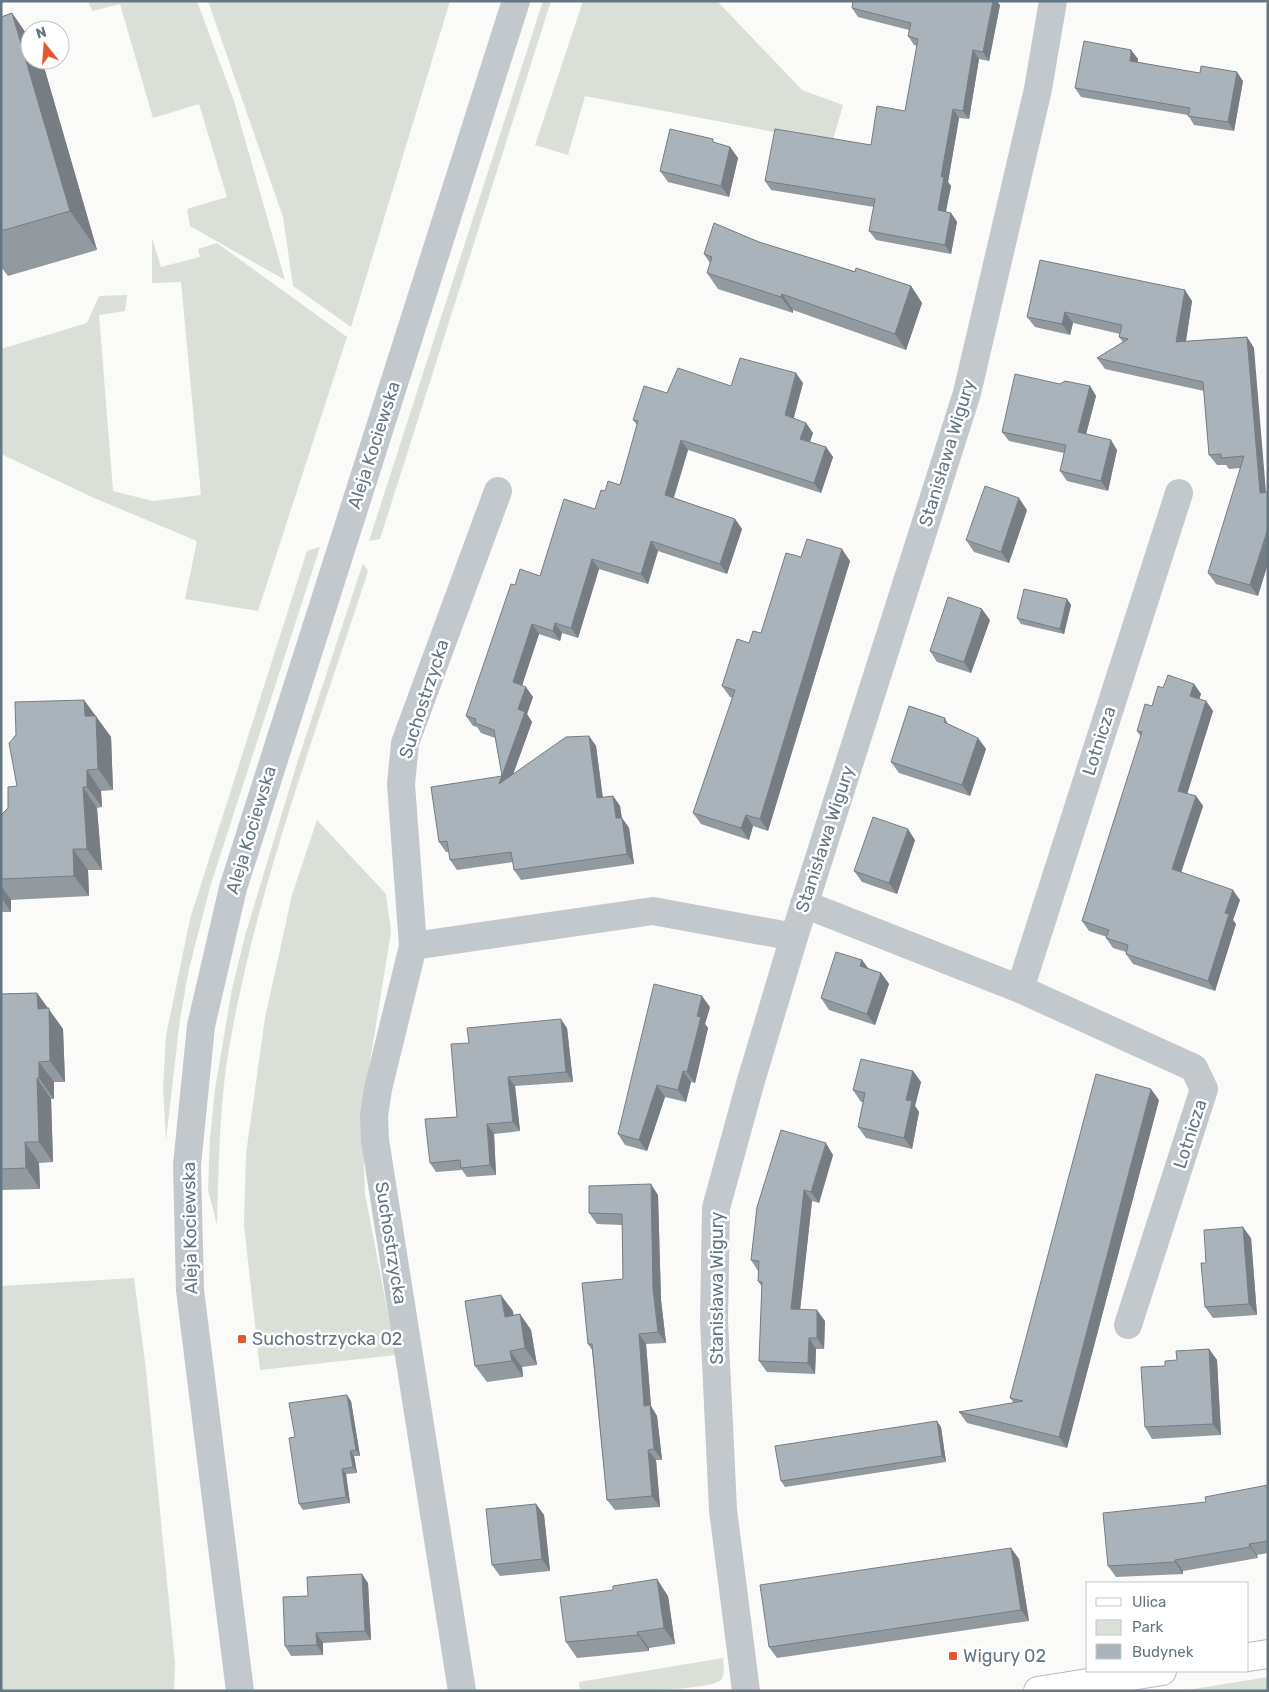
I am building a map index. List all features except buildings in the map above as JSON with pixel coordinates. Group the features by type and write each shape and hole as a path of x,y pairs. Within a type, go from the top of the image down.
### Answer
{"main road":[{"path":"1249,1657 1268,1654"},
{"path":"1038,1691 1156,1672"}],"street":[{"name":"Aleja Kociewska","path":"240,1691 190,1290 187,1165 201,1026 238,870 516,1"},
{"name":"Stanisława Wigury","path":"746,1691 724,1510 714,1320 716,1208 750,1084 804,904 967,393 1038,89 1053,1"},
{"name":"Suchostrzycka","path":"462,1691 375,1140 374,1116 378,1089 413,946 401,784 405,743 498,491"},
{"name":"Lotnicza","path":"1020,989 1179,493"},
{"name":"Lotnicza","path":"804,904 1020,989 1194,1068 1204,1089 1128,1325"},
{"path":"413,946 653,911 794,937"}],"green space":[{"path":"88,1 197,1 234,101 285,280 190,226 187,209 227,197 199,104 153,118 120,4 92,11"},
{"path":"208,1 450,1 351,327 293,286 283,217"},
{"path":"543,1 551,1 380,539 369,541"},
{"path":"583,1 717,1 802,90 843,105 832,143 585,96 568,155 535,145"},
{"path":"152,238 161,267 200,257 198,249 217,243 347,337 258,611 185,599 197,541 94,498 1,454 1,349 87,323 99,296 127,295 125,311 99,315 113,491 153,501 201,495 181,282 152,283"},
{"path":"320,547 210,887 189,969 180,1019 166,1140 163,1088 166,1036 190,919 307,551"},
{"path":"363,563 368,571 274,860 243,978 224,1084 220,1131 217,1225 208,1190 210,1140 215,1089 232,989 245,936 298,760"},
{"path":"317,820 386,894 391,932 362,1111 365,1194 396,1355 260,1370 244,1225 246,1154 265,1018 292,895"},
{"path":"134,1278 146,1370 175,1663 174,1691 1,1691 1,1286"},
{"path":"723,1658 723,1678 712,1684 677,1689 580,1691 579,1682"},
{"path":"1268,1677 1268,1691 1181,1691"}],"place":[{"name":"Suchostrzycka 02","path":"242,1339"},
{"name":"Wigury 02","path":"953,1656"}]}
